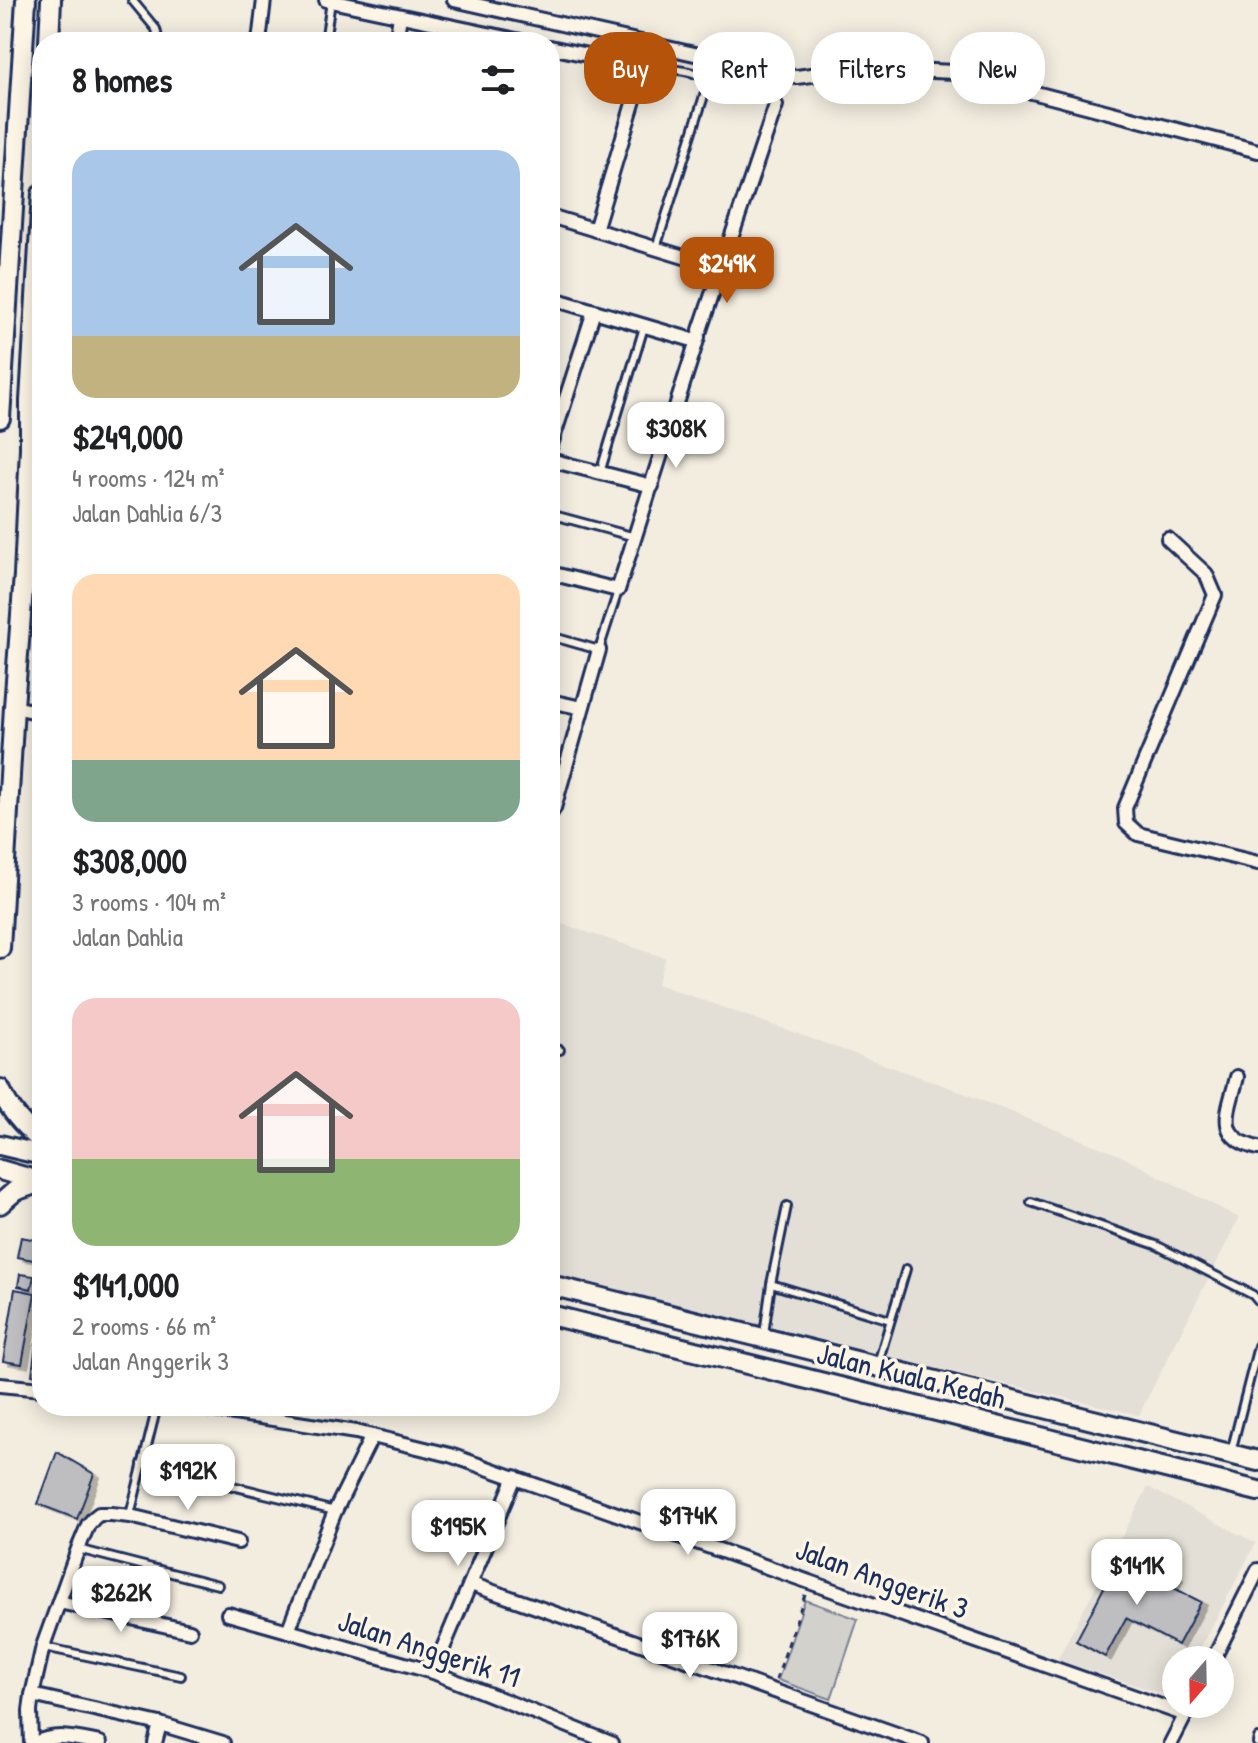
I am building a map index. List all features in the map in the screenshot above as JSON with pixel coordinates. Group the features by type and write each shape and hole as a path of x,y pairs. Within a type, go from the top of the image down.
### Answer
{"main road":[{"path":"0,418 6,228 26,0"},
{"path":"49,32 51,0"},
{"path":"0,948 14,707 32,584"},
{"path":"0,1089 12,1112 32,1134"},
{"path":"0,1145 32,1153"},
{"path":"0,1170 32,1180"},
{"path":"0,1204 15,1191 32,1185"},
{"name":"Jalan Kuala Kedah","path":"560,1287 1258,1461"},
{"name":"Jalan Kuala Kedah","path":"560,1317 1258,1491"}],"street":[{"path":"260,32 264,0"},
{"path":"454,0 780,76 887,69 955,72 1258,151"},
{"path":"329,1 478,32"},
{"path":"398,32 400,16"},
{"path":"560,49 584,54"},
{"path":"595,230 633,104"},
{"path":"560,576 618,590 720,268 776,105"},
{"path":"560,219 720,268"},
{"path":"560,301 698,336"},
{"path":"560,417 594,311"},
{"path":"560,463 652,486"},
{"path":"1168,539 1206,574 1215,595 1125,808 1126,823 1138,834 1258,863"},
{"path":"560,787 599,650"},
{"path":"560,703 582,708"},
{"path":"14,707 32,711"},
{"path":"1237,1077 1226,1122 1235,1139 1258,1148"},
{"path":"0,1385 32,1388"},
{"name":"Jalan Anggerik 3","path":"250,1416 372,1436 450,1455 1162,1700"},
{"path":"288,1631 335,1511 372,1436"},
{"path":"433,1672 515,1477"},
{"path":"100,1743 60,1736 34,1743 30,1711 43,1646 88,1525 99,1514 130,1516 238,1542"},
{"path":"1220,1646 1258,1570"},
{"path":"471,1584 922,1743"},
{"path":"59,1602 190,1631"},
{"name":"Jalan Anggerik 11","path":"228,1614 433,1672 611,1743"},
{"path":"32,1695 160,1724 223,1743"},
{"path":"1171,1743 1184,1718"},
{"path":"155,1743 160,1724"}],"lane":[{"path":"132,0 157,32"},
{"path":"326,32 329,1"},
{"path":"656,248 708,83 704,77 677,71"},
{"path":"600,473 645,325"},
{"path":"560,517 635,537"},
{"path":"560,639 599,650 618,590"},
{"path":"1031,1202 1156,1245 1212,1272 1253,1295 1258,1301"},
{"path":"763,1338 787,1206"},
{"path":"877,1366 906,1269"},
{"path":"771,1284 890,1320"},
{"path":"1231,1454 1258,1346"},
{"path":"130,1516 154,1416"},
{"path":"142,1464 335,1511"},
{"path":"78,1549 218,1585"},
{"path":"43,1646 181,1676"}],"path":[{"path":"773,1690 810,1581"}],"shaded area":[{"path":"560,923 666,958 657,984 948,1087 1117,1154 1239,1218 1139,1415 560,1280"},
{"path":"1148,1487 1256,1543 1201,1646 1162,1646 1162,1692 1057,1660"},
{"path":"805,1600 858,1619 831,1699 778,1680"}],"building":[{"path":"21,1237 32,1239 32,1260 17,1257"},
{"path":"20,1274 32,1276 31,1289 18,1286"},
{"path":"15,1289 32,1292 22,1364 3,1361"},
{"path":"57,1452 94,1474 77,1519 38,1504"},
{"path":"1123,1551 1139,1559 1135,1568 1158,1580 1163,1570 1177,1577 1172,1587 1201,1602 1178,1645 1126,1618 1105,1657 1076,1641"}]}
